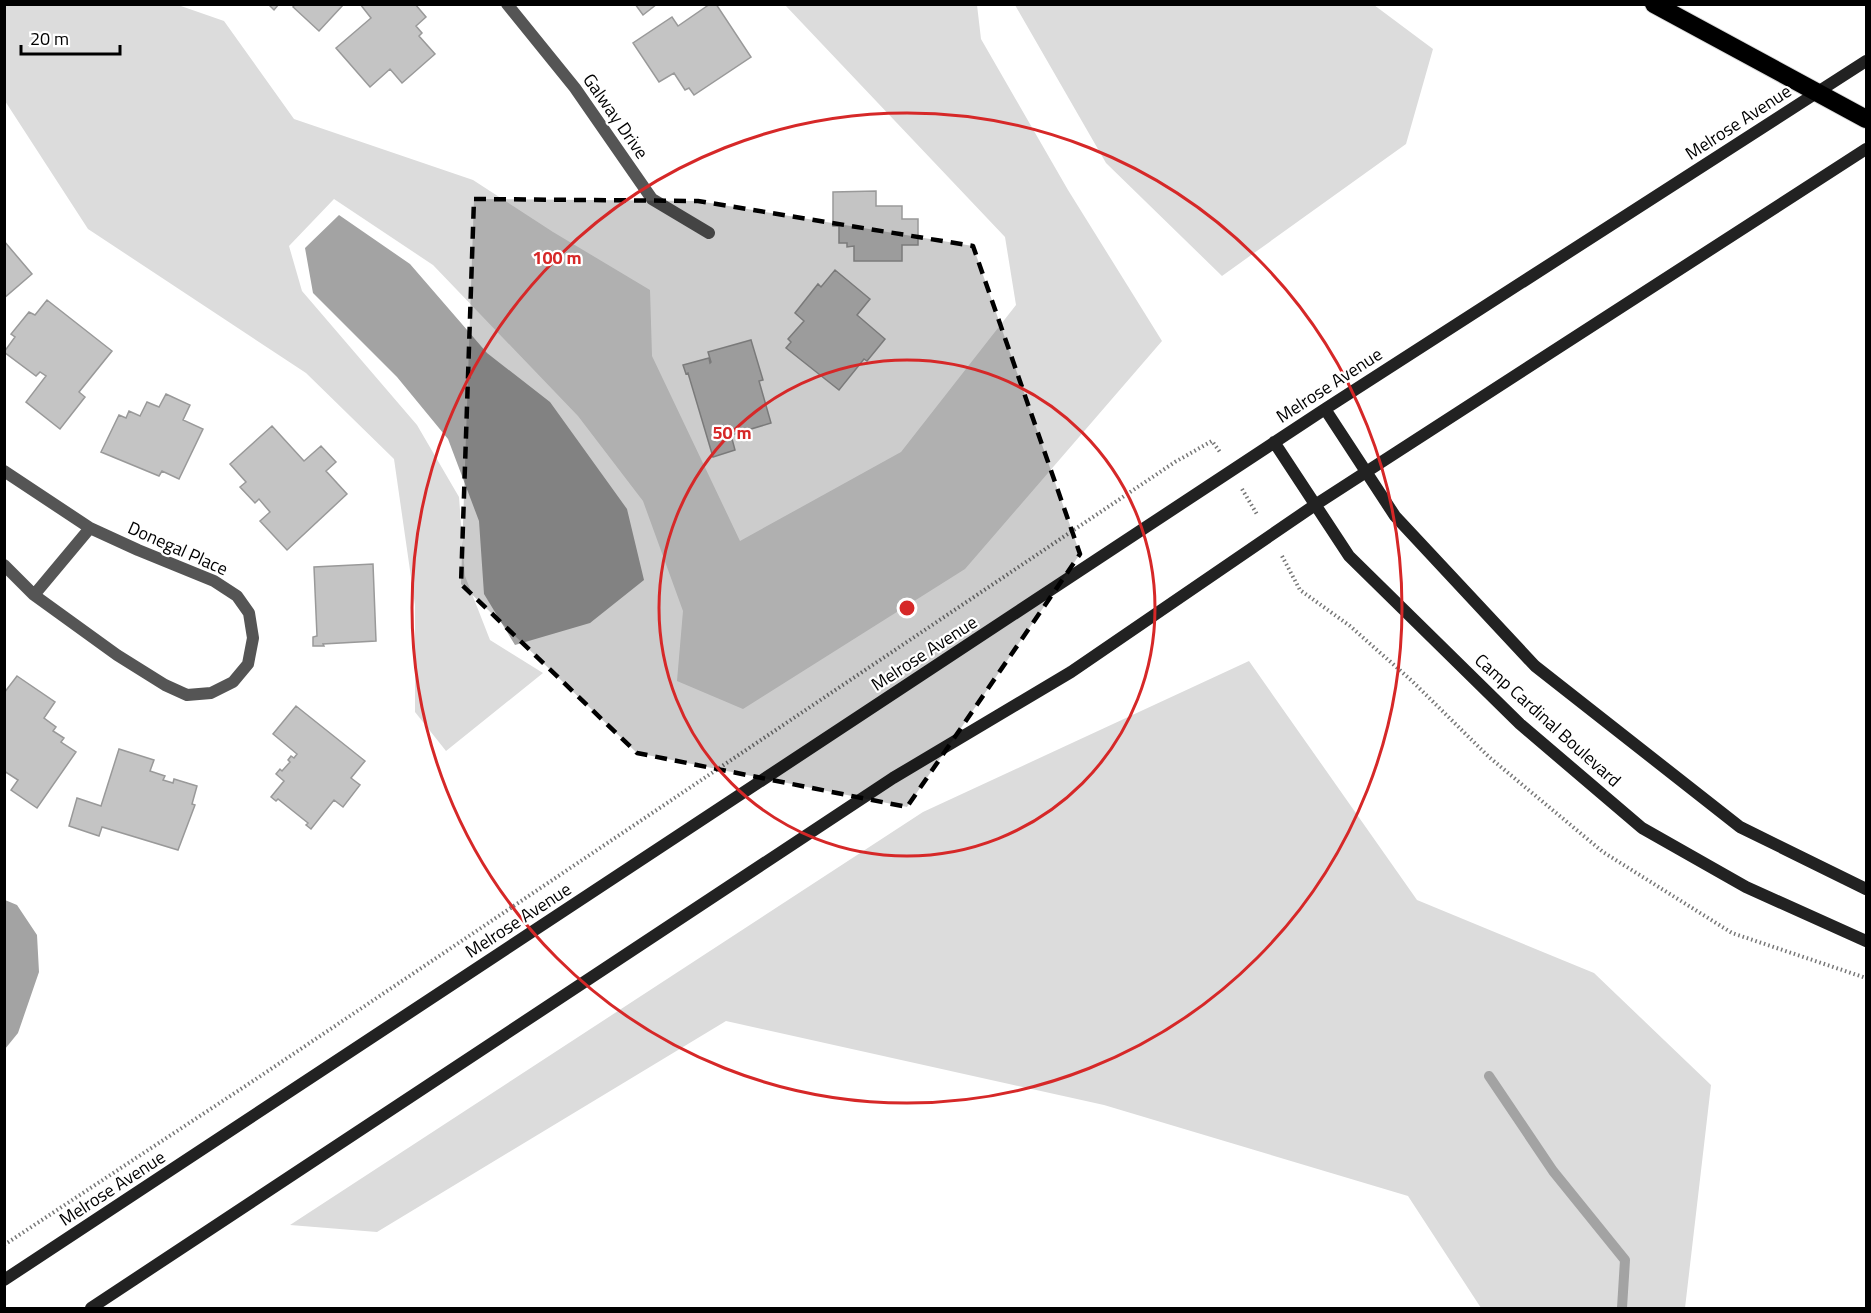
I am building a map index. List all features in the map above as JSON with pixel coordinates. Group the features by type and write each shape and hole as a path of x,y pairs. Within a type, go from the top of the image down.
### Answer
{"highway":[{"path":"1654,4 1866,119"}],"main road":[{"name":"Melrose Avenue","path":"4,1280 1324,409 1866,61"},
{"path":"91,1308 893,778 1071,672 1365,472 1866,149"},
{"name":"Camp Cardinal Boulevard","path":"1324,409 1395,516 1535,666 1740,827 1866,889"},
{"name":"Camp Cardinal Boulevard","path":"1274,442 1349,556 1520,724 1642,828 1746,887 1866,941"}],"street":[{"name":"Galway Drive","path":"507,4 574,88 652,199 709,233"},
{"name":"Donegal Place","path":"4,471 90,528 214,581 237,596 249,613 253,638 248,664 233,682 211,693 187,695 165,685 117,656 34,595 4,565"},
{"path":"34,595 90,528"}],"path":[{"path":"4,1245 276,1066 1175,462 1212,441 1221,454"},
{"path":"1248,499 1257,515"},
{"path":"1294,576 1300,590 1350,626 1412,681 1489,757 1603,852 1732,933 1866,978"}],"highlighted area":[{"path":"474,199 698,201 973,246 1080,554 907,807 637,753 461,584"}],"shaded area":[{"path":"5,4 178,5 224,21 294,119 473,180 553,232 650,290 652,356 740,541 901,452 1016,305 1005,237 785,5 977,5 981,39 1068,190 1162,341 965,569 743,709 677,681 683,611 643,501 578,416 433,265 334,199 289,246 302,291 417,425 459,497 465,576 490,640 543,673 446,751 415,712 415,605 394,459 306,373 88,229 5,101"},
{"path":"1015,5 1374,5 1433,49 1406,144 1222,276 1106,163"},
{"path":"339,215 410,264 487,353 550,402 627,509 644,580 590,623 515,645 484,594 479,521 448,439 397,377 313,293 305,248"},
{"path":"1249,661 1417,900 1594,973 1711,1085 1685,1308 1481,1308 1408,1196 1104,1105 726,1021 377,1232 290,1225 923,812"},
{"path":"5,900 17,905 37,935 39,972 18,1033 5,1049"}],"building":[{"path":"268,4 279,4 274,10"},
{"path":"295,4 344,4 319,31 293,7"},
{"path":"360,4 415,4 426,17 416,26 422,33 419,36 435,54 402,83 390,69 370,87 336,48 371,18"},
{"path":"635,4 657,4 643,15"},
{"path":"710,4 716,4 751,57 694,95 689,88 685,90 674,73 659,82 633,43 672,17 678,26"},
{"path":"876,191 876,206 902,206 902,219 918,219 918,245 902,245 902,261 854,261 854,246 847,247 847,243 839,243 839,226 833,226 833,192"},
{"path":"4,241 32,274 4,298"},
{"path":"835,270 870,299 857,315 885,339 867,361 864,359 839,390 786,348 791,342 788,339 804,321 795,313 818,284 821,287"},
{"path":"47,300 112,351 79,392 85,397 60,429 26,402 46,376 40,372 36,376 4,352 15,337 11,334 29,312 35,315"},
{"path":"751,340 763,380 759,381 771,423 731,435 735,450 713,457 688,373 686,374 683,365 709,358 710,363 708,352"},
{"path":"166,394 190,405 183,420 203,429 179,479 162,471 159,476 101,452 119,415 126,418 129,411 140,416 147,402 159,407"},
{"path":"272,426 304,461 321,446 336,462 326,471 347,494 287,550 260,521 270,512 259,499 255,503 240,487 246,482 230,464"},
{"path":"373,564 376,641 313,646 313,637 317,636 314,567"},
{"path":"17,676 55,702 44,718 56,727 53,731 64,738 61,742 76,752 37,808 11,790 18,780 4,771 4,693"},
{"path":"296,706 365,761 351,778 360,785 343,807 334,800 311,829 306,825 308,823 278,799 276,801 271,797 284,781 276,774 290,762 288,760 291,756 294,758 297,754 273,734"},
{"path":"119,749 154,760 150,771 165,776 163,780 173,783 174,779 197,786 192,804 195,805 178,850 102,827 99,836 69,826 77,798 101,806"}],"waterway":[{"path":"1489,1076 1553,1171 1625,1260 1622,1308"}]}
